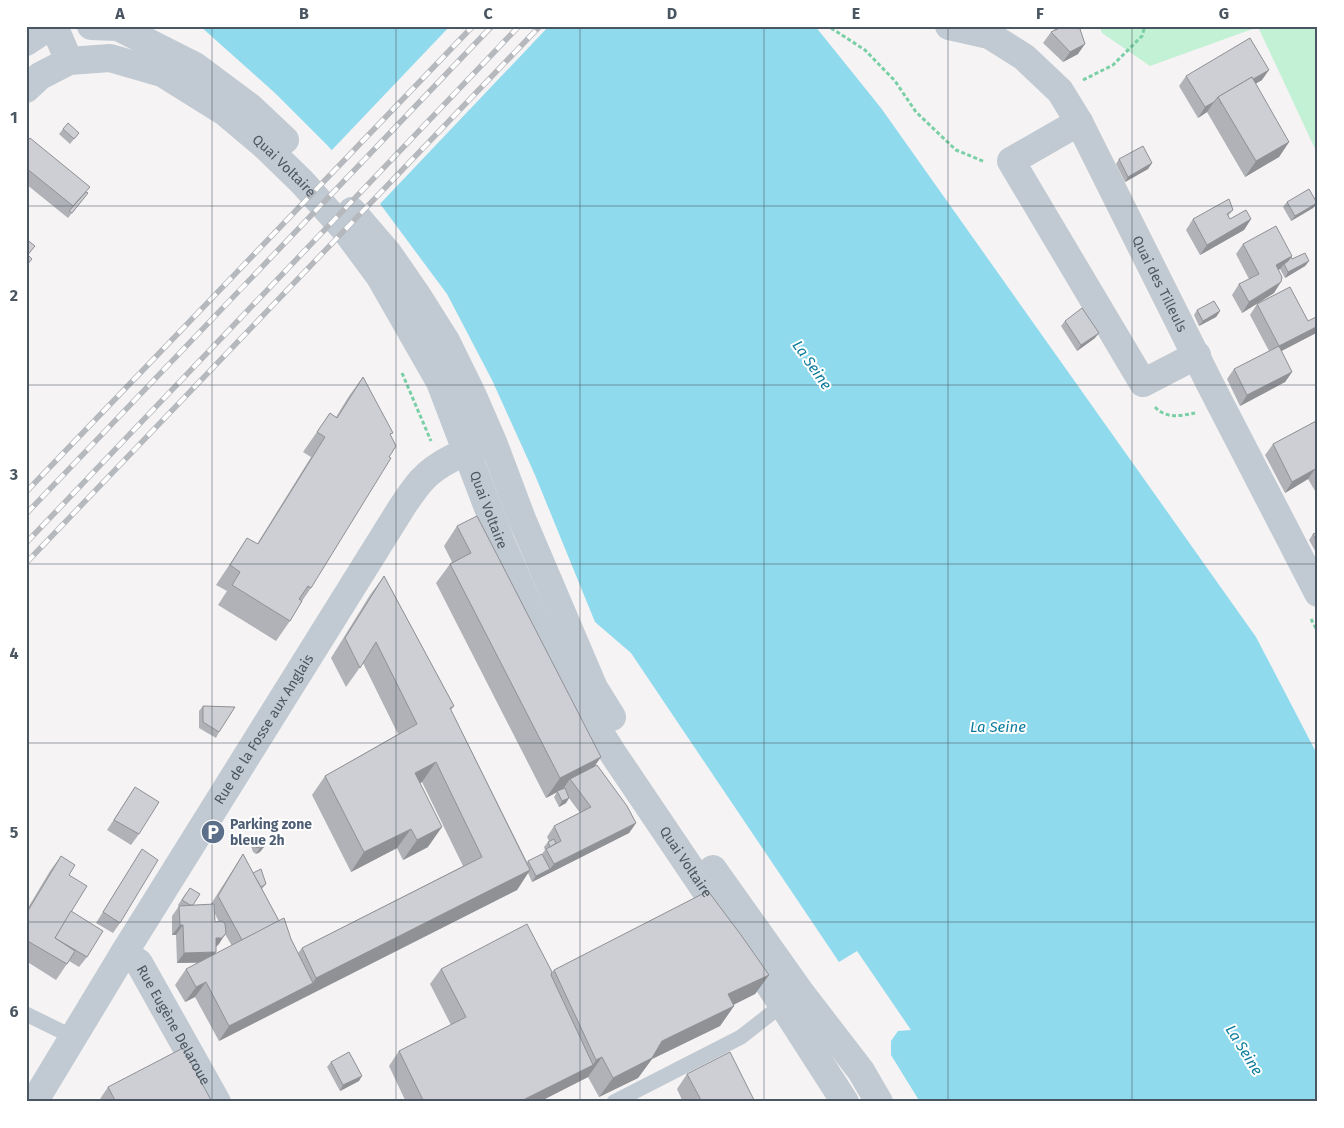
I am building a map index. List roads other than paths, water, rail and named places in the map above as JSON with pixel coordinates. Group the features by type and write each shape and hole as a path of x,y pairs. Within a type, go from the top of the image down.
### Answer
{"street":[{"path":"26,42 52,26 69,61 40,76 26,89"},
{"name":"Quai Voltaire","path":"91,26 118,28 195,66 250,107 312,165 388,253 446,342 473,396 493,442 522,519 594,688 792,998 845,1102"},
{"name":"Quai des Tilleuls","path":"949,26 989,35 1024,57 1060,91 1079,122 1210,384 1318,593"},
{"name":"Quai Voltaire","path":"69,61 110,58 162,73 226,113 266,147 302,182 346,231 380,277 440,382 501,542 549,652 612,752 792,998 861,1071 879,1102"},
{"path":"1079,122 1011,161 1143,383 1197,355"},
{"name":"Rue de la Fosse aux Anglais","path":"34,1102 124,953 402,507 421,481 441,464 467,451 493,442"},
{"name":"Rue Eugène Delaroue","path":"124,953 140,963 217,1102"}],"lane":[{"path":"614,1102 741,1037 792,998"},
{"path":"26,1014 73,1037"}],"water":[{"name":"La Seine","path":"200,26 815,26 881,108 1256,637 1318,756 1318,1102 920,1102 891,1055 891,1041 898,1031 911,1030 857,951 839,962 631,653 595,622 535,475 492,380 447,294 375,197 275,93"}],"railway":[{"path":"26,492 473,26"},
{"path":"26,514 492,26"},
{"path":"26,543 519,26"},
{"path":"26,563 540,26"}],"place":[{"name":"Parking zone bleue 2h","path":"213,832"}]}
